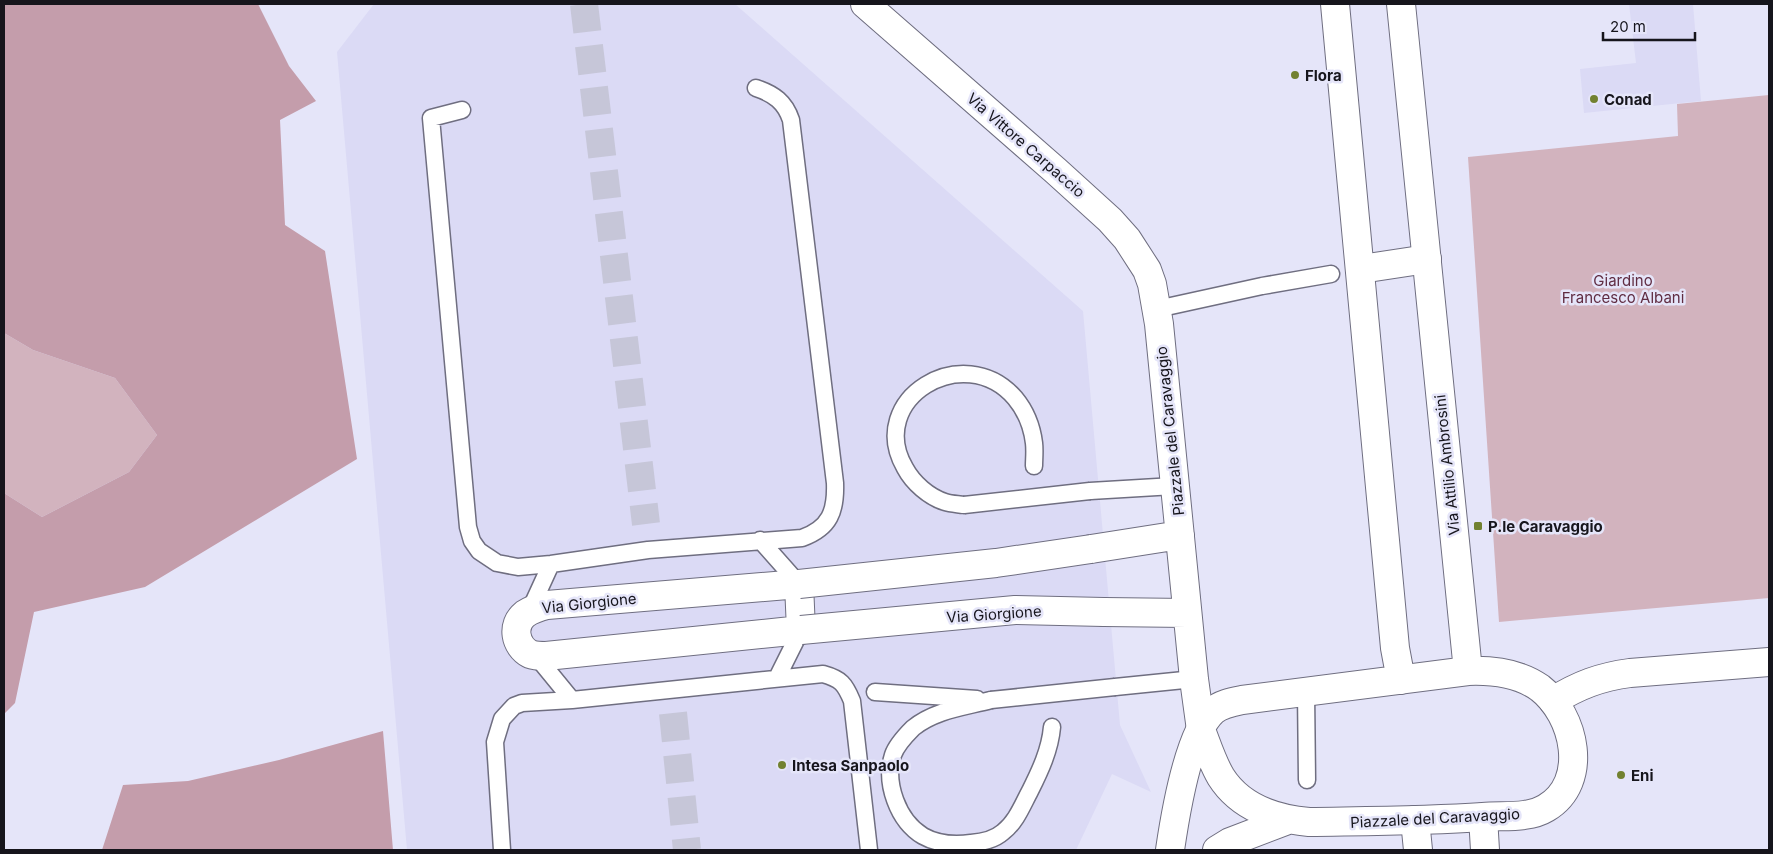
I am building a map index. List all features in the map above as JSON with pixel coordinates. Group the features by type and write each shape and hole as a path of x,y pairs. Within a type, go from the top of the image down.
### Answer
{"street":[{"name":"Via Vittore Carpaccio","path":"865,4 1110,220 1134,247 1147,270 1157,309"},
{"path":"1335,4 1394,638 1400,680"},
{"name":"Via Attilio Ambrosini","path":"1402,4 1468,671"},
{"path":"1361,270 1427,259"},
{"name":"Piazzale del Caravaggio","path":"1157,309 1194,679 1201,730 1217,770 1228,786 1241,798 1257,808 1288,820 1308,822 1483,817 1538,812 1553,804 1566,788 1570,780 1573,764 1571,737 1564,717 1553,701 1535,685 1516,676 1501,672 1468,671 1262,696 1224,704 1214,710 1201,730"},
{"name":"Via Giorgione","path":"1180,535 996,563 799,584 547,605 529,612 520,620 516,634 518,642 523,648 536,656 1015,610 1188,613"},
{"path":"799,584 801,630"},
{"path":"1553,701 1574,688 1608,676 1769,662"},
{"path":"1170,850 1188,763 1201,730"},
{"path":"1483,817 1485,850"},
{"path":"1218,850 1230,842 1288,820"},
{"path":"1415,820 1418,850"}],"lane":[{"path":"462,110 431,118 468,528 472,541 479,552 497,563 518,566 551,564 648,550 802,538 813,534 824,526 830,517 835,505 836,494 791,120 783,104 776,97 756,88"},
{"path":"1157,309 1262,286 1331,274"},
{"path":"1034,466 1034,443 1029,421 1020,404 1008,390 995,381 970,373 944,376 931,381 907,401 898,417 896,430 898,454 911,478 933,496 946,503 964,505 1090,492 1174,486"},
{"path":"760,540 799,584"},
{"name":"Via Giorgione","path":"529,612 551,564"},
{"path":"777,678 801,630"},
{"name":"Via Giorgione","path":"536,656 572,700"},
{"path":"502,850 495,742 502,718 514,706 522,703 572,700 823,674 837,678 847,688 852,701 855,713 869,850"},
{"path":"1052,727 1048,751 1014,822 994,839 967,843 942,842 922,835 902,815 891,784 893,754 901,741 913,728 938,714 991,700 1194,679"},
{"path":"1306,691 1307,780"},
{"path":"875,692 991,700"}],"shaded area":[{"path":"4,4 258,4 289,66 316,101 280,120 285,225 325,251 357,459 145,587 34,612 15,703 4,714 4,493 42,517 129,472 157,435 115,378 33,350 4,333"},
{"path":"374,4 735,4 1083,311 1120,725 1151,792 1112,774 1076,850 407,850 337,52"},
{"path":"1629,4 1693,4 1701,101 1584,113 1580,69 1636,63"},
{"path":"383,731 393,850 102,850 123,785 188,781 279,760"}],"green space":[{"name":"Giardino Francesco Albani","path":"1769,95 1769,598 1499,622 1468,157 1678,136 1677,104"},
{"path":"4,333 33,350 115,378 157,435 129,472 42,517 4,493"}],"tunnel":[{"path":"584,4 646,524"},
{"path":"673,713 687,850"}],"place":[{"name":"Flora","path":"1295,75"},
{"name":"Conad","path":"1594,99"},
{"name":"P.le Caravaggio","path":"1478,526"},
{"name":"Intesa Sanpaolo","path":"782,765"},
{"name":"Eni","path":"1621,775"}]}
